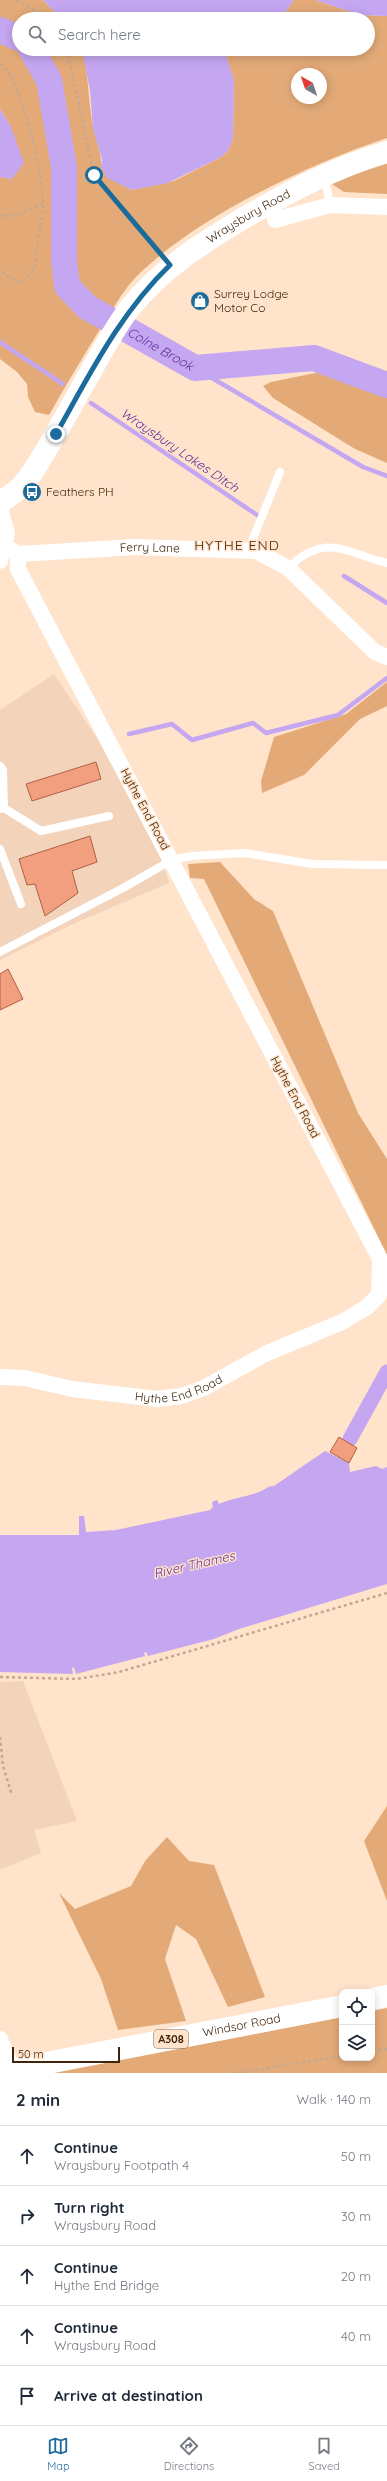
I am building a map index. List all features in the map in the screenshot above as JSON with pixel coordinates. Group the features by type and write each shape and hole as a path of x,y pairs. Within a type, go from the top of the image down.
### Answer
{"main road":[{"name":"Wraysbury Road","path":"0,504 20,488 32,473 103,349 129,310 150,284 170,265 217,235 312,180 357,161 387,152"},
{"path":"375,1998 387,1996"},
{"name":"Windsor Road","path":"6,2071 339,2007"}],"street":[{"name":"Wraysbury Road","path":"275,220 330,206 387,208"},
{"name":"Hythe End Road","path":"0,509 7,533 8,554 18,569 172,860 380,1259 383,1296 342,1322 266,1354 204,1388 181,1396 158,1399 72,1389 25,1378 0,1377"},
{"name":"Ferry Lane","path":"8,554 136,547 256,551 288,568 375,652 387,657"},
{"path":"0,2039 6,2071"}],"lane":[{"path":"327,189 330,206"},
{"path":"248,550 280,472"},
{"path":"288,568 314,549 327,546 387,563"},
{"path":"0,766 3,770 2,809 41,831 109,816"},
{"path":"0,850 21,904"},
{"path":"0,952 123,888 172,860 191,856 244,853 313,864 387,865"}],"path":[{"path":"16,0 38,12"},
{"path":"68,56 94,175 170,265"},
{"path":"0,64 12,77 26,118 38,163 43,203 38,255 34,268 25,280 21,282 6,276 0,269"},
{"path":"0,216 17,215 43,203"},
{"path":"0,1677 77,1679 119,1672 387,1593"},
{"path":"0,1737 2,1766 12,1795"},
{"path":"375,2051 387,2049"},
{"path":"238,2073 339,2056"}],"shaded area":[{"path":"0,0 43,0 55,12 12,12 12,56 83,56 91,116 101,166 114,179 132,190 174,181 221,157 228,151 233,138 234,81 226,56 375,56 375,16 387,16 387,138 323,162 256,194 192,232 164,253 139,274 125,291 105,321 49,415 35,412 28,397 27,384 17,372 0,359 0,177 12,179 11,127 0,109"},
{"path":"294,0 315,0 351,12 285,12"},
{"path":"387,158 387,194 344,192 327,181"},
{"path":"330,370 360,375 387,387 387,463 355,449 273,398 263,386 271,382"},
{"path":"54,674 97,738 159,852 169,883 75,923 0,960 0,710"},
{"path":"387,682 387,706 360,719 304,775 262,793 261,781 274,737 346,714"},
{"path":"220,862 254,899 273,911 358,1113 387,1159 387,1255 204,879 190,878 188,864"},
{"path":"23,1681 77,1821 34,1830 41,1853 0,1870 0,1682"},
{"path":"387,1806 387,1901 364,1841"},
{"path":"167,1837 189,1861 214,1865 265,1997 228,2007 196,1939 176,1925 165,1959 186,2021 118,2030 101,1979 59,1893 75,1909 131,1886 145,1861"},
{"path":"387,2008 387,2073 54,2073 339,2018 339,2061 375,2061 375,2010"}],"water":[{"path":"43,0 294,0 285,12 55,12"},
{"path":"315,0 387,0 387,16 375,16 375,12 351,12"},
{"path":"83,56 226,56 234,80 233,138 228,151 221,157 168,183 132,190 107,178 101,166 102,159 93,129 90,91"},
{"path":"0,109 11,127 24,163 12,179 0,177"},
{"name":"River Thames","path":"325,1451 349,1463 350,1472 376,1466 382,1469 387,1467 387,1584 239,1629 214,1639 148,1656 146,1652 144,1653 145,1656 76,1674 74,1667 72,1668 73,1674 0,1672 0,1535 79,1535 79,1516 84,1516 86,1532 116,1530 210,1510 213,1507 212,1502 217,1500 219,1504 254,1494 274,1486"}],"building":[{"path":"96,762 101,779 32,801 26,784"},
{"path":"90,836 97,862 72,871 78,893 45,916 35,884 27,885 19,859"},
{"path":"8,969 23,999 0,1010 0,974"},
{"path":"339,1437 357,1448 349,1463 330,1452"}],"waterway":[{"name":"Colne Brook","path":"0,30 12,35"},
{"name":"Colne Brook","path":"35,56 49,80 64,167 64,260 67,286 87,307 195,368 314,358 387,385"},
{"name":"Wraysbury Lakes Ditch","path":"0,342 63,384"},
{"path":"195,368 363,467 387,476"},
{"name":"Wraysbury Lakes Ditch","path":"91,403 257,515"},
{"name":"Wraysbury Lakes Ditch","path":"344,576 387,603"},
{"path":"129,734 172,724 192,740 253,723 266,733 338,715 387,678"},
{"path":"350,1439 387,1372"}],"place":[{"name":"Surrey Lodge Motor Co","path":"200,301"},
{"name":"Feathers PH","path":"32,492"}],"district":[{"name":"HYTHE END","path":"237,545"}],"route":[{"path":"56,434 103,349 129,310 150,284 170,265 94,175"}]}
